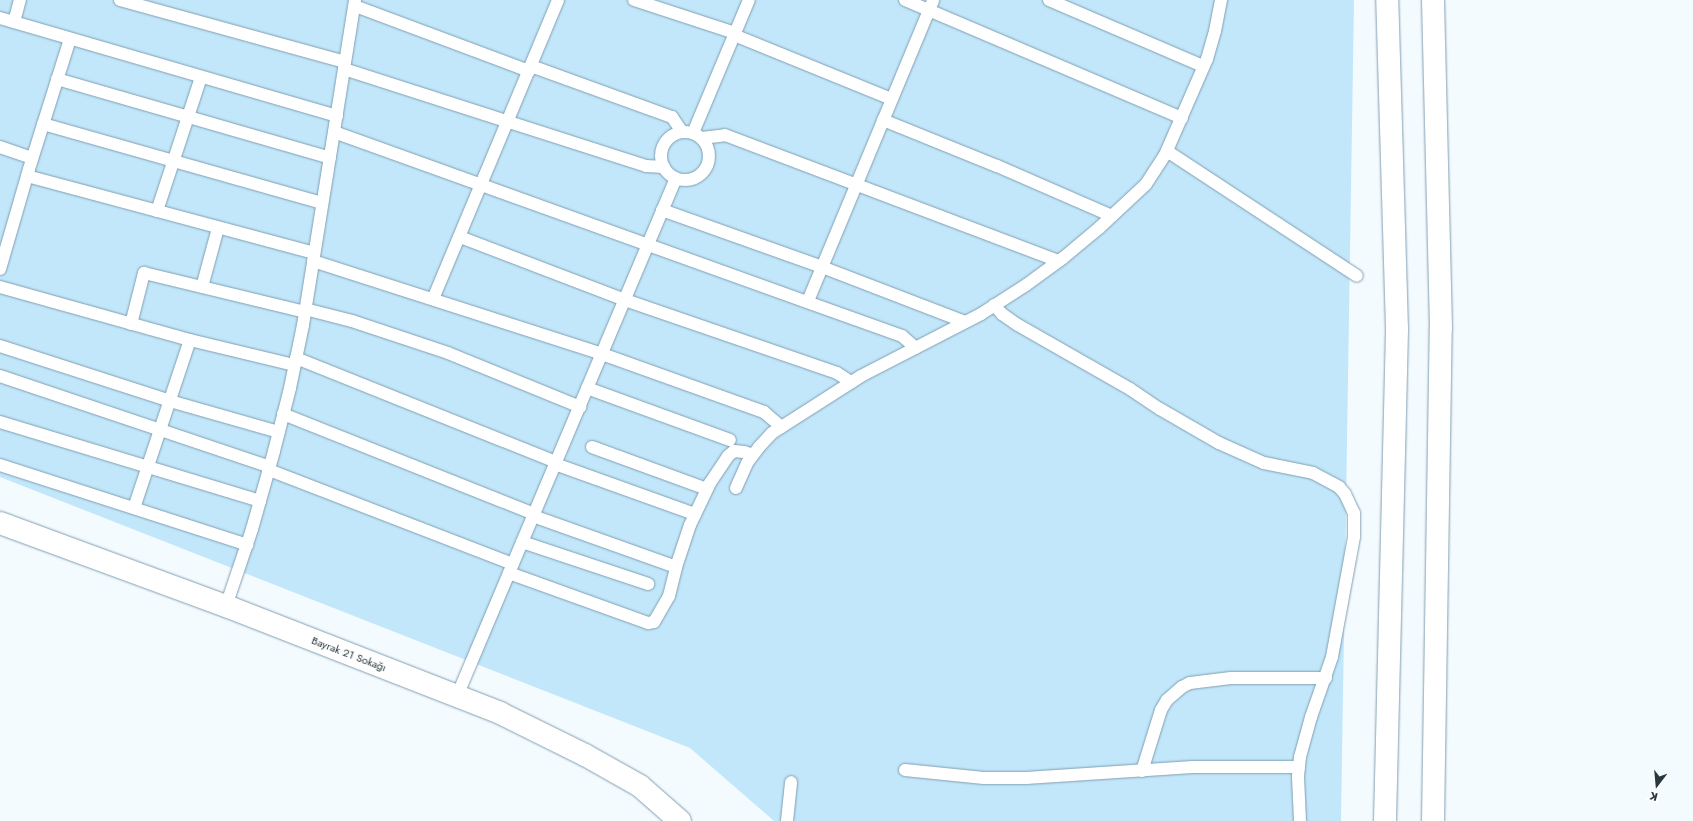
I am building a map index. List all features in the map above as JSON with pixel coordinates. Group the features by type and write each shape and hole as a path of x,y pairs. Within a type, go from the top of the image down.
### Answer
{"main road":[{"path":"1385,821 1398,329 1387,0"},
{"path":"1433,0 1441,328 1433,821"},
{"name":"Bayrak 21 Sokağı","path":"0,523 226,606 500,714 585,755 640,786 680,821"}],"lane":[{"path":"14,22 20,0"},
{"path":"120,0 345,66 508,123 646,166 664,167"},
{"path":"433,299 508,123 558,0"},
{"path":"634,0 735,34 892,99"},
{"path":"692,134 749,0"},
{"path":"905,0 931,5 1182,118"},
{"path":"1049,0 1204,66"},
{"path":"736,488 741,475 753,455 772,433 781,426 851,382 965,322 994,305 1058,261 1112,216 1146,184 1157,169 1167,151 1204,66 1215,31 1219,1"},
{"path":"226,606 260,501 279,432 295,361 314,257 355,3 530,68 672,117 692,134 707,147 709,158 706,167 701,174 694,178 685,180 676,178 664,167 661,159 661,150 672,135 692,134 725,135 1058,261"},
{"path":"808,301 931,5"},
{"path":"0,18 337,116"},
{"path":"0,269 3,246 27,176 70,39"},
{"path":"157,211 172,160 201,77"},
{"path":"57,79 330,158"},
{"path":"883,120 1112,216"},
{"path":"43,124 322,203"},
{"path":"334,132 808,301 902,336 916,348"},
{"path":"0,147 32,158"},
{"path":"1167,151 1357,276"},
{"path":"27,176 218,228 314,257 433,299 602,354 764,412 781,426"},
{"path":"457,696 676,178"},
{"path":"662,210 822,267 965,322"},
{"path":"202,287 218,228"},
{"path":"460,237 624,300 837,373 851,382"},
{"path":"131,324 144,273 352,321 448,353 580,407"},
{"path":"0,287 190,340 295,361 556,463 695,514"},
{"path":"994,305 1002,314 1018,325 1130,389 1160,409 1219,443 1264,463 1314,473 1339,487 1350,504 1355,525 1337,633 1326,678 1305,737 1299,767 1300,821"},
{"path":"134,508 190,340"},
{"path":"0,346 170,401 279,432"},
{"path":"0,376 269,468 648,623 654,622 669,596 676,567 695,514 707,489 728,456 734,452 744,452 753,455"},
{"path":"587,388 730,440"},
{"path":"283,414 534,515 676,567"},
{"path":"0,422 260,501"},
{"path":"592,447 707,489"},
{"path":"0,465 247,545"},
{"path":"522,542 648,584"},
{"path":"1142,771 1160,710 1167,700 1182,687 1190,683 1231,678 1326,678"},
{"path":"905,770 984,778 1062,777 1193,767 1299,767"},
{"path":"787,821 791,782"}],"shaded area":[{"path":"0,0 1354,0 1341,821 774,821 690,748 0,477"}]}
